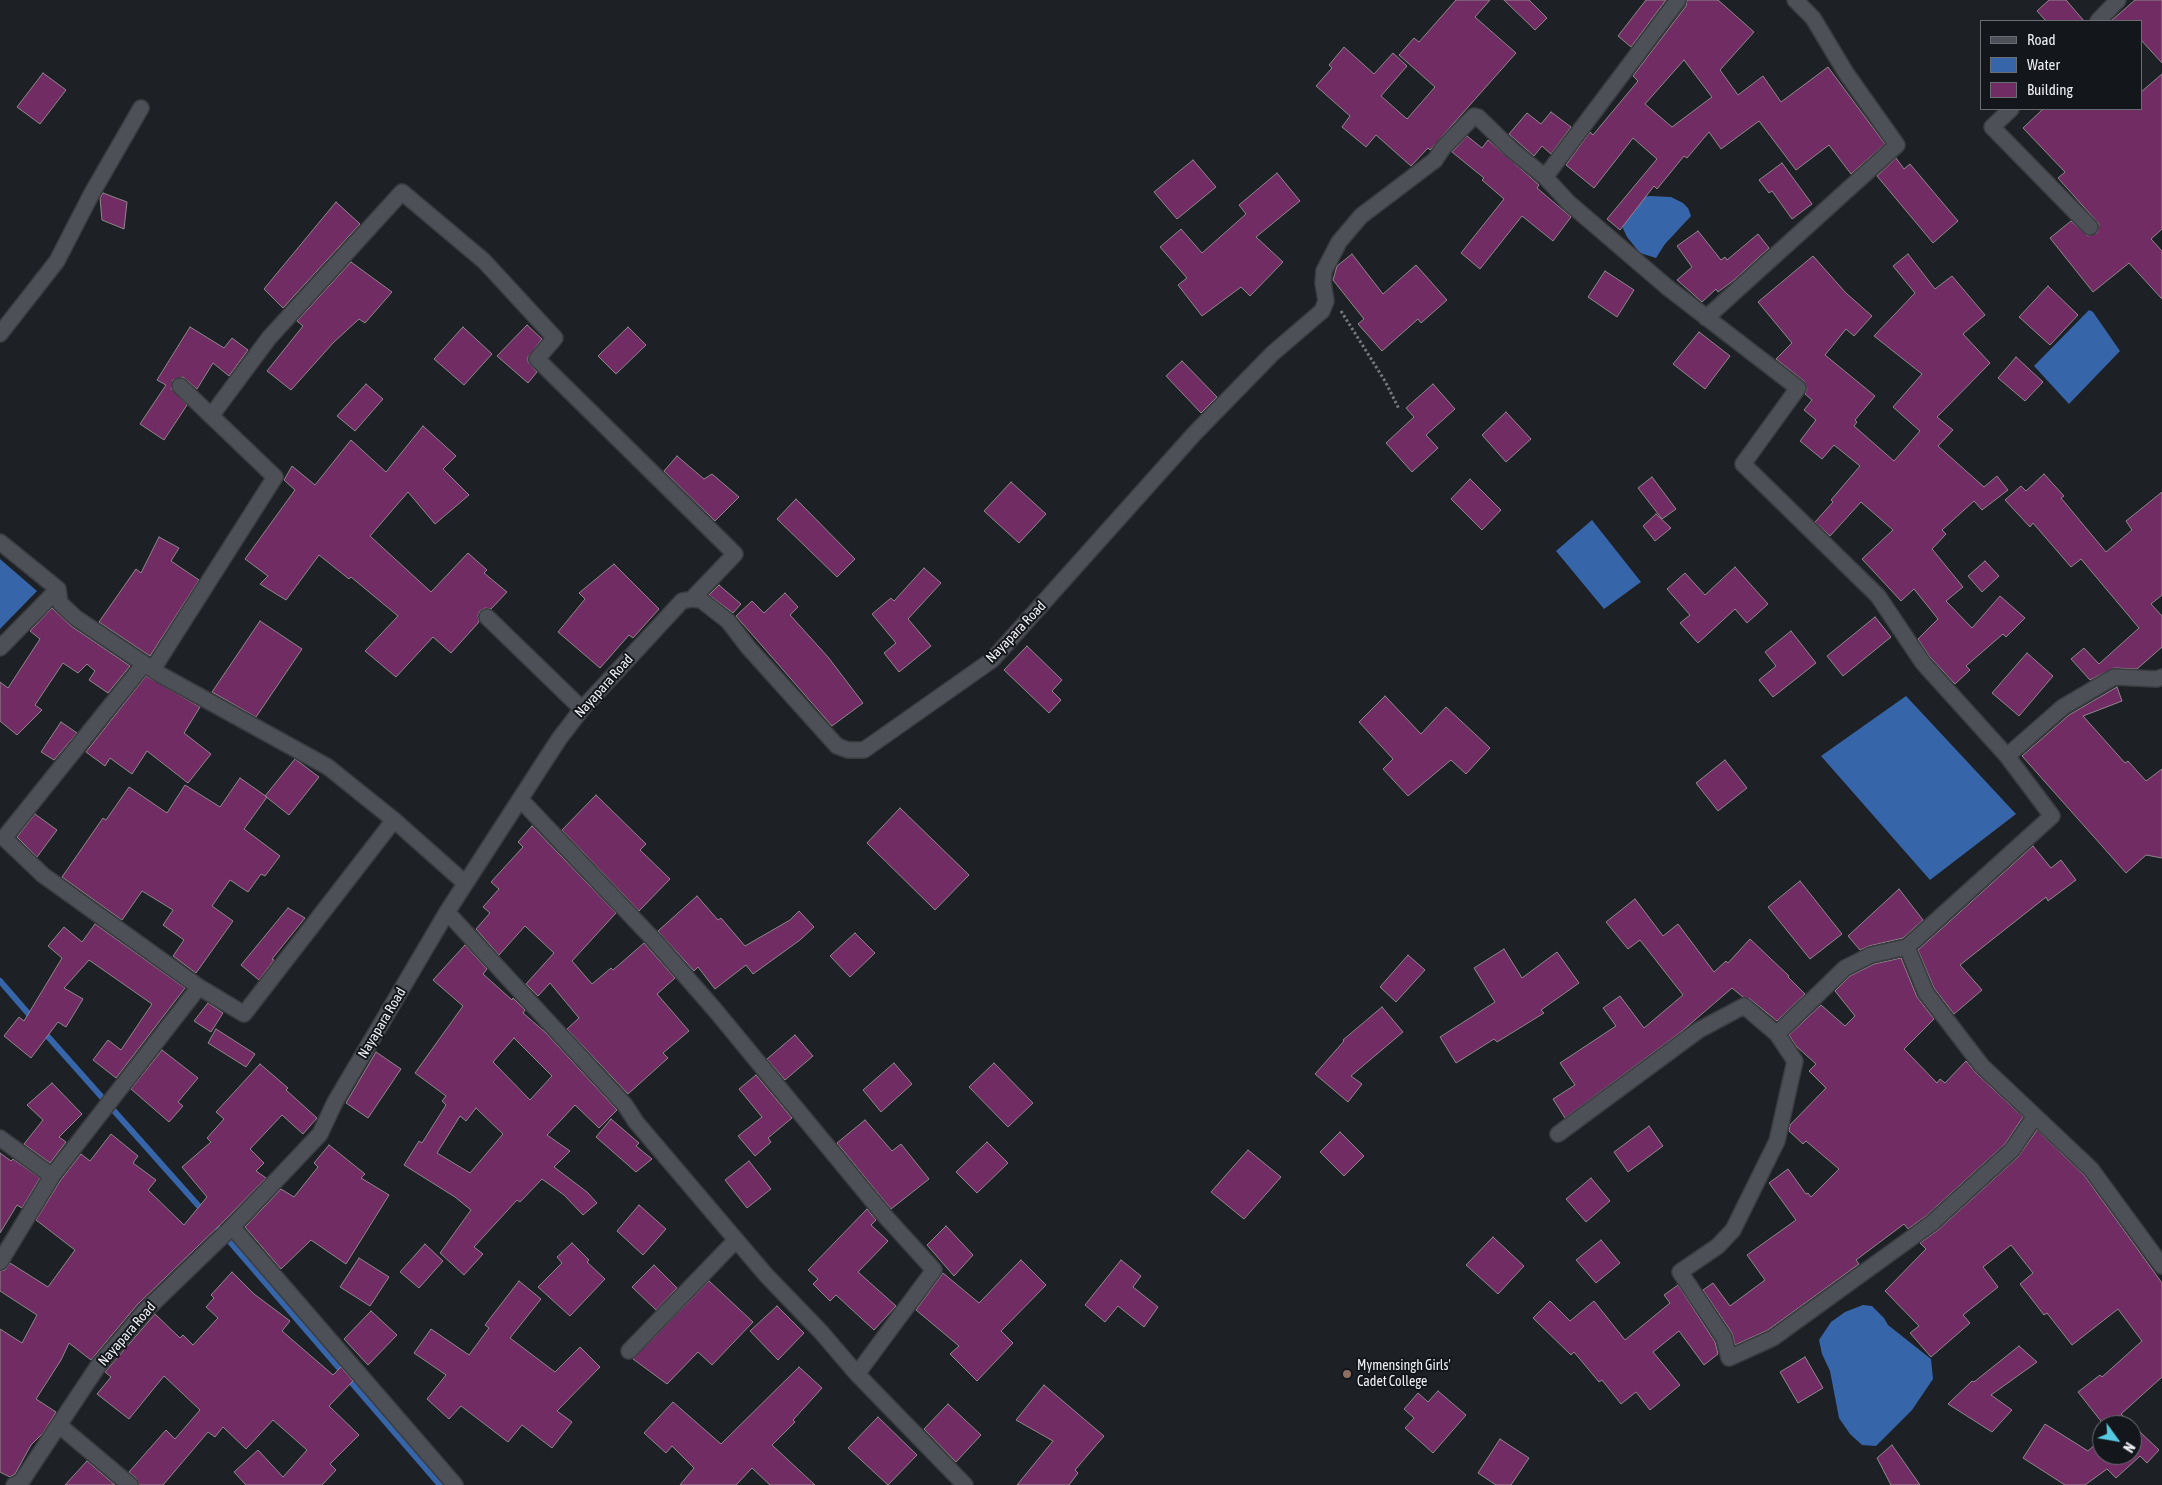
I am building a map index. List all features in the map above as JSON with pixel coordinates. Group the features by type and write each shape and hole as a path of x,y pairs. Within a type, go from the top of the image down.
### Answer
{"street":[{"path":"1545,177 1678,0"},
{"path":"1706,318 1897,145 1846,73 1813,18 1795,0"},
{"path":"2099,20 2118,0"},
{"path":"0,334 57,261 92,193 141,108"},
{"path":"2010,110 1992,127 2090,227"},
{"path":"1323,283 1324,271 1339,242 1361,216 1435,160 1442,148 1474,116 1478,117 1512,150 1545,177 1569,203 1667,287 1798,388 1743,464 1878,596 1924,663 2007,756 2052,816 1907,947 1871,955 1845,968 1777,1034"},
{"path":"211,416 269,338 402,192 484,262 555,338 537,359 735,554 692,599"},
{"name":"Nayapara Road","path":"14,1485 21,1482 60,1426 98,1366 144,1312 232,1227 320,1134 335,1102 447,912 559,739 582,709 682,602 692,599 701,600 728,621 748,647 837,746 848,750 864,750 992,660 1195,433 1272,354 1322,311 1326,301 1323,283"},
{"path":"180,386 275,477 148,666 4,838 43,876 199,987 244,1014 394,820"},
{"path":"0,542 58,589 60,603 76,618 148,666 328,767 394,820 465,883"},
{"path":"0,648 58,589"},
{"path":"487,617 582,709"},
{"path":"2007,756 2063,707 2114,677 2157,679 2162,677"},
{"path":"520,799 691,982 886,1216 934,1270 857,1374"},
{"path":"447,912 625,1105 636,1122 736,1240 857,1374 965,1485"},
{"path":"1907,947 1926,993 1982,1066 2091,1169 2162,1266"},
{"path":"0,1262 52,1176 199,987"},
{"path":"1558,1134 1699,1030 1744,1006 1777,1034 1795,1061 1777,1142 1733,1230 1718,1246 1680,1272 1724,1338 1729,1358 1773,1338 1932,1223 2012,1150 2036,1116"},
{"path":"0,1138 52,1176"},
{"path":"232,1227 455,1485"},
{"path":"629,1351 736,1240"},
{"path":"60,1426 130,1485"},
{"path":"0,1483 4,1485"}],"path":[{"path":"1323,283 1385,382 1399,409"}],"water":[{"path":"1650,196 1671,197 1683,203 1688,208 1691,216 1665,244 1656,258 1640,253 1627,237 1621,224 1632,198"},
{"path":"2089,310 2093,312 2120,351 2069,404 2034,366"},
{"path":"1592,520 1641,582 1604,609 1556,551"},
{"path":"0,559 37,591 0,629"},
{"path":"1906,696 2016,814 1930,880 1821,756"},
{"path":"1863,1305 1872,1306 1888,1325 1931,1359 1933,1379 1912,1410 1876,1446 1862,1445 1850,1434 1839,1418 1830,1371 1822,1354 1819,1340 1831,1322 1845,1312"}],"building":[{"path":"1456,0 1490,0 1475,17 1516,53 1430,150 1428,148 1411,166 1376,135 1366,147 1342,127 1350,116 1316,86 1332,68 1329,65 1344,47 1374,74 1393,53 1407,66 1381,96 1407,119 1435,87 1399,55 1414,38 1419,42"},
{"path":"1504,0 1529,0 1547,18 1535,30"},
{"path":"1646,0 1666,0 1631,47 1618,36"},
{"path":"1687,0 1718,0 1754,32 1720,70 1738,95 1763,76 1781,102 1828,67 1885,144 1851,174 1829,145 1796,170 1759,121 1721,149 1709,132 1687,158 1684,156 1657,189 1654,186 1620,230 1607,219 1657,159 1633,138 1594,188 1566,165 1590,132 1593,135 1638,81 1633,76 1686,6","holes":["1684,60 1712,97 1672,127 1645,104"]},
{"path":"2049,0 2066,0 2083,20 2045,20 2037,11"},
{"path":"2135,0 2162,0 2162,63 2142,41 2142,20 2112,20"},
{"path":"43,73 66,90 40,124 17,107"},
{"path":"2162,74 2162,229 2151,239 2162,251 2162,299 2129,263 2093,292 2050,238 2071,221 2088,236 2097,233 2099,224 2058,178 2065,172 2023,128 2042,110 2142,110 2142,91"},
{"path":"1551,112 1571,127 1551,154 1542,146 1534,156 1509,134 1527,113 1541,124"},
{"path":"1467,136 1482,148 1488,140 1539,185 1537,188 1571,217 1553,241 1522,216 1480,269 1461,253 1504,199 1482,180 1484,178 1452,152"},
{"path":"1896,158 1904,169 1910,164 1958,221 1933,243 1877,176"},
{"path":"1193,160 1216,187 1177,219 1154,192"},
{"path":"1782,163 1812,204 1792,219 1772,191 1769,193 1759,180"},
{"path":"1277,173 1300,201 1256,237 1283,262 1250,296 1241,287 1202,316 1178,285 1187,278 1160,247 1181,229 1202,253 1246,214 1239,205"},
{"path":"103,193 127,202 124,229 102,220 100,198"},
{"path":"336,202 360,224 283,308 264,289"},
{"path":"1698,231 1721,260 1725,257 1727,260 1758,234 1769,248 1734,280 1718,292 1716,289 1702,302 1677,280 1692,267 1677,246"},
{"path":"1352,254 1383,294 1416,265 1447,300 1421,323 1418,319 1382,351 1358,324 1364,319 1333,280 1337,266"},
{"path":"1908,254 1935,289 1952,276 1985,315 1963,334 1990,363 1937,417 1953,430 1938,446 1984,487 1997,476 2008,490 1982,510 1974,501 1942,530 1946,534 1932,549 1963,587 1946,601 1972,628 2000,596 2025,618 2006,637 2003,634 1966,666 1970,670 1955,684 1930,657 1918,639 1938,619 1914,589 1901,601 1862,559 1893,530 1861,502 1830,536 1815,522 1833,502 1831,500 1860,466 1834,445 1822,459 1800,441 1816,420 1804,410 1812,400 1805,394 1807,389 1804,381 1776,359 1792,343 1758,302 1813,256 1846,293 1872,316 1854,336 1846,329 1825,355 1875,396 1855,420 1857,422 1854,426 1894,461 1920,431 1893,407 1922,374 1874,336 1915,293 1893,266"},
{"path":"351,262 392,292 365,323 359,319 333,343 291,390 267,371 303,326 297,321"},
{"path":"1605,271 1634,290 1617,317 1588,297"},
{"path":"2048,286 2078,315 2050,345 2019,317"},
{"path":"527,325 542,339 528,357 528,362 537,372 528,383 497,356"},
{"path":"190,327 224,348 232,338 248,350 229,376 213,363 197,389 183,377 173,380 171,389 187,405 164,440 140,424 166,385 157,380"},
{"path":"463,327 492,354 464,385 434,359"},
{"path":"628,327 646,345 616,374 598,356"},
{"path":"1699,332 1730,356 1705,389 1673,364"},
{"path":"2016,357 2043,382 2025,401 1998,378"},
{"path":"1182,361 1217,397 1201,413 1166,376"},
{"path":"366,384 383,399 355,431 337,416"},
{"path":"1433,384 1455,409 1426,435 1438,448 1412,472 1386,443 1414,417 1406,408"},
{"path":"1506,412 1531,439 1506,462 1482,435"},
{"path":"423,426 456,456 443,469 469,495 435,524 408,492 370,536 431,592 468,553 487,570 484,573 507,592 491,609 485,608 480,611 478,615 479,622 451,653 433,637 396,677 365,651 398,616 351,577 349,579 319,555 286,600 260,584 268,576 245,559 295,490 284,480 292,466 315,485 351,440 386,472"},
{"path":"677,456 704,479 712,474 739,497 715,521 664,471"},
{"path":"2044,474 2064,496 2061,498 2106,552 2132,530 2126,521 2162,492 2162,595 2151,604 2162,616 2162,647 2137,669 2114,668 2090,680 2071,659 2084,648 2099,664 2139,628 2081,559 2071,567 2033,523 2030,527 2005,500 2021,486 2026,491"},
{"path":"1652,477 1676,509 1662,519 1638,488"},
{"path":"1470,479 1501,510 1482,530 1451,499"},
{"path":"1011,482 1046,514 1019,543 984,511"},
{"path":"796,499 855,559 837,577 777,519"},
{"path":"1656,514 1671,528 1655,541 1643,526"},
{"path":"159,537 179,548 171,561 199,580 150,656 99,622 136,569 141,573"},
{"path":"1985,561 1999,576 1982,592 1968,576"},
{"path":"614,564 659,609 633,638 629,635 600,668 558,632 585,599 579,593"},
{"path":"1735,567 1768,604 1747,623 1735,609 1698,643 1680,623 1690,615 1667,589 1685,573 1705,595"},
{"path":"924,568 941,583 908,619 931,646 899,672 884,653 896,643 872,614 891,598 894,601"},
{"path":"719,585 741,604 733,613 709,595"},
{"path":"785,593 798,607 790,615 828,657 863,703 832,726 736,616 752,601 764,613"},
{"path":"52,608 71,626 130,666 108,693 89,680 95,671 87,664 78,673 63,663 35,705 42,710 17,735 0,721 0,682 8,688 40,639 30,631"},
{"path":"1875,617 1891,637 1843,676 1827,656"},
{"path":"260,621 302,649 256,717 212,692"},
{"path":"1791,631 1816,663 1773,697 1759,680 1776,666 1765,652"},
{"path":"1027,646 1062,680 1052,691 1061,700 1049,713 1004,670"},
{"path":"2027,653 2053,676 2019,716 1992,693"},
{"path":"146,676 200,707 184,733 211,754 188,783 147,751 132,774 110,758 105,766 86,752"},
{"path":"2117,687 2122,701 2083,716 2125,763 2128,761 2146,781 2162,769 2162,858 2146,855 2126,873 2022,756 2069,715"},
{"path":"1385,696 1421,734 1446,707 1490,748 1466,774 1451,760 1408,796 1383,769 1393,759 1359,722"},
{"path":"61,722 77,733 54,760 41,752"},
{"path":"295,759 319,777 289,815 265,796"},
{"path":"1725,760 1747,788 1718,811 1696,783"},
{"path":"240,778 267,797 244,829 280,856 265,876 261,874 248,892 230,880 212,906 233,921 196,973 173,956 184,940 163,925 173,910 142,891 122,920 62,877 103,818 106,820 129,787 167,813 185,785 220,807"},
{"path":"596,795 646,844 640,850 670,879 639,911 562,830"},
{"path":"900,808 969,875 935,910 867,843"},
{"path":"35,814 57,830 37,857 17,837"},
{"path":"532,826 616,913 572,961 592,984 611,968 613,970 644,943 675,978 657,994 689,1031 663,1053 668,1058 628,1094 567,1029 579,1018 550,983 538,996 526,984 554,953 525,926 499,955 476,929 490,913 483,907 499,889 491,882 523,847 518,842"},
{"path":"2033,846 2051,868 2061,860 2076,880 2048,901 2046,897 1960,965 1982,990 1954,1014 1934,988 1918,950"},
{"path":"1800,881 1842,934 1810,959 1768,907"},
{"path":"1899,889 1923,920 1903,938 1860,950 1848,936"},
{"path":"697,896 718,920 721,918 745,946 790,920 799,911 814,927 800,940 753,974 746,965 715,989 698,967 694,971 658,931"},
{"path":"1635,899 1663,936 1678,924 1714,972 1726,961 1728,963 1750,939 1805,994 1777,1021 1750,999 1743,997 1732,988 1681,1032 1565,1118 1553,1099 1575,1085 1560,1063 1616,1026 1603,1008 1620,996 1644,1028 1683,995 1640,940 1628,949 1606,922"},
{"path":"288,908 305,918 272,959 274,960 259,980 241,965"},
{"path":"95,924 185,988 116,1078 93,1060 108,1040 121,1050 152,1004 89,960 64,988 83,999 66,1027 58,1022 31,1058 4,1036 19,1017 24,1021 62,958 48,946 64,927 82,942"},
{"path":"855,933 875,953 850,977 830,956"},
{"path":"465,945 487,969 483,974 525,1010 523,1013 546,1033 617,1110 599,1128 575,1105 547,1135 570,1151 554,1167 587,1192 597,1203 583,1215 564,1195 542,1179 520,1202 517,1200 474,1247 483,1254 464,1275 440,1253 471,1210 455,1197 404,1165 419,1141 422,1143 446,1105 442,1101 446,1096 415,1073 463,1006 433,980","holes":["514,1038 552,1076 530,1100 493,1062","476,1108 503,1134 470,1173 437,1153 460,1116 466,1121"]},
{"path":"1504,949 1522,978 1557,952 1579,983 1541,1010 1544,1013 1497,1042 1494,1039 1456,1063 1440,1037 1495,1002 1474,968"},
{"path":"1408,955 1425,970 1396,1002 1380,987"},
{"path":"1901,958 1917,997 1934,1019 1904,1049 1937,1083 1940,1079 1945,1083 1966,1061 1976,1073 2023,1117 2005,1144 1926,1216 1908,1229 1904,1224 1856,1260 1859,1264 1768,1330 1735,1345 1732,1333 1703,1290 1713,1283 1730,1306 1765,1280 1747,1255 1796,1220 1769,1183 1788,1169 1806,1194 1808,1193 1811,1197 1839,1169 1806,1141 1803,1144 1789,1131 1790,1125 1826,1088 1809,1071 1816,1064 1796,1046 1789,1035 1821,1005 1845,1026 1855,1016 1835,991 1850,976 1874,964"},
{"path":"208,1003 223,1013 211,1032 194,1021"},
{"path":"1382,1007 1403,1032 1351,1076 1362,1084 1348,1102 1315,1074 1343,1040"},
{"path":"216,1029 255,1054 246,1067 208,1043"},
{"path":"795,1035 813,1056 785,1080 767,1059"},
{"path":"162,1050 198,1078 178,1102 183,1106 169,1122 131,1089"},
{"path":"376,1052 401,1069 368,1118 346,1103"},
{"path":"894,1063 912,1084 881,1112 863,1090"},
{"path":"994,1063 1033,1103 1008,1127 969,1087"},
{"path":"260,1064 288,1088 286,1090 317,1118 303,1134 282,1115 250,1149 264,1163 256,1171 266,1178 137,1305 91,1360 69,1343 61,1360 36,1399 56,1412 43,1433 31,1445 15,1474 10,1477 0,1472 0,1329 22,1343 37,1315 0,1291 0,1271 5,1270 10,1263 48,1287 75,1250 36,1220 60,1181 81,1154 90,1161 111,1134 138,1156 133,1163 156,1180 148,1190 184,1225 207,1197 182,1167 211,1142 207,1138 224,1119 216,1112"},
{"path":"756,1075 792,1118 768,1138 771,1142 755,1156 738,1136 762,1117 739,1089"},
{"path":"52,1083 82,1114 59,1137 66,1142 50,1163 24,1144 43,1120 27,1105"},
{"path":"611,1119 639,1143 636,1146 652,1159 636,1172 596,1137"},
{"path":"865,1120 892,1151 901,1144 929,1179 891,1209 837,1143"},
{"path":"1649,1126 1663,1146 1628,1172 1614,1152"},
{"path":"2037,1130 2084,1175 2162,1283 2162,1377 2122,1415 2096,1415 2078,1392 2100,1375 2102,1377 2142,1341 2118,1309 2072,1345 2047,1313 2044,1315 2020,1284 2033,1273 2011,1245 1983,1267 1998,1287 1963,1315 1970,1323 1931,1357 1910,1333 1919,1326 1885,1291 1926,1249 1920,1243 1938,1230 2018,1157"},
{"path":"1340,1132 1364,1156 1344,1176 1320,1152"},
{"path":"987,1142 1008,1163 977,1193 956,1172"},
{"path":"329,1145 365,1174 361,1178 389,1195 346,1264 311,1240 281,1269 245,1227 281,1189 294,1197 318,1167 314,1163"},
{"path":"1248,1150 1281,1177 1244,1219 1211,1192"},
{"path":"0,1153 11,1161 13,1159 40,1178 22,1208 17,1205 0,1233"},
{"path":"749,1161 771,1189 747,1208 725,1180"},
{"path":"1591,1178 1610,1201 1586,1222 1566,1199"},
{"path":"639,1205 666,1229 643,1255 617,1231"},
{"path":"867,1209 876,1220 871,1225 888,1241 858,1272 896,1306 874,1330 836,1295 830,1301 813,1284 818,1279 808,1270"},
{"path":"946,1226 973,1255 954,1276 927,1245"},
{"path":"1493,1237 1524,1266 1498,1294 1466,1265"},
{"path":"1601,1240 1620,1263 1596,1283 1576,1260"},
{"path":"572,1243 589,1260 587,1262 605,1279 570,1316 538,1287 562,1263 557,1257"},
{"path":"425,1244 443,1261 419,1288 400,1272"},
{"path":"359,1258 389,1277 370,1306 340,1287"},
{"path":"1021,1260 1046,1285 1001,1331 1013,1343 977,1381 950,1354 959,1346 916,1310 943,1273 979,1303"},
{"path":"1121,1260 1141,1276 1133,1287 1158,1307 1144,1327 1118,1306 1105,1322 1085,1305"},
{"path":"654,1265 677,1288 656,1310 632,1287"},
{"path":"232,1272 254,1294 290,1321 282,1331 333,1375 341,1367 353,1381 329,1406 359,1435 330,1464 336,1470 322,1485 246,1485 234,1472 258,1450 283,1477 307,1450 273,1420 246,1449 223,1427 215,1437 208,1432 163,1485 139,1485 136,1478 129,1472 166,1430 175,1439 200,1410 164,1376 129,1419 97,1394 111,1377 105,1372 155,1314 180,1338 183,1335 193,1345 218,1318 206,1307 214,1298 211,1295"},
{"path":"519,1281 541,1299 510,1338 555,1372 580,1347 600,1367 557,1411 572,1422 552,1448 522,1425 508,1442 461,1406 449,1419 427,1399 446,1375 414,1353 431,1329 469,1355 489,1328 485,1325"},
{"path":"709,1281 753,1322 712,1365 698,1352 667,1384 633,1359"},
{"path":"1678,1285 1715,1342 1718,1354 1704,1365 1679,1331 1653,1352 1680,1385 1650,1410 1636,1392 1621,1404 1602,1380 1599,1382 1574,1352 1571,1355 1533,1318 1550,1301 1570,1321 1594,1301 1625,1340 1670,1303 1664,1295"},
{"path":"777,1306 804,1333 778,1360 750,1331"},
{"path":"371,1311 397,1335 368,1365 344,1339"},
{"path":"2019,1346 2037,1362 1991,1395 2012,1410 1992,1432 1948,1404 1972,1381 1974,1382"},
{"path":"1805,1357 1823,1388 1798,1403 1780,1372"},
{"path":"799,1367 822,1388 793,1420 795,1422 772,1445 815,1485 770,1485 752,1468 736,1485 680,1485 694,1468 672,1446 666,1453 644,1433 673,1402 721,1444"},
{"path":"1044,1385 1104,1436 1075,1470 1078,1473 1069,1485 1017,1485 1053,1441 1016,1420"},
{"path":"1438,1391 1466,1415 1433,1453 1405,1428 1414,1418 1404,1409 1418,1393 1428,1402"},
{"path":"948,1404 981,1435 956,1462 924,1429"},
{"path":"878,1417 917,1455 888,1485 848,1448"},
{"path":"2045,1424 2088,1451 2092,1447 2092,1465 2130,1465 2116,1478 2107,1469 2085,1485 2065,1485 2023,1458"},
{"path":"2142,1434 2159,1450 2147,1463 2142,1458"},
{"path":"1500,1439 1529,1458 1511,1485 1496,1485 1478,1473"},
{"path":"1892,1445 1920,1485 1891,1485 1877,1458"},
{"path":"87,1461 115,1485 65,1485"}],"waterway":[{"path":"0,981 33,1019"},
{"path":"43,1031 204,1212"},
{"path":"212,1221 440,1485"}],"place":[{"name":"Mymensingh Girls' Cadet College","path":"1347,1374"}]}
